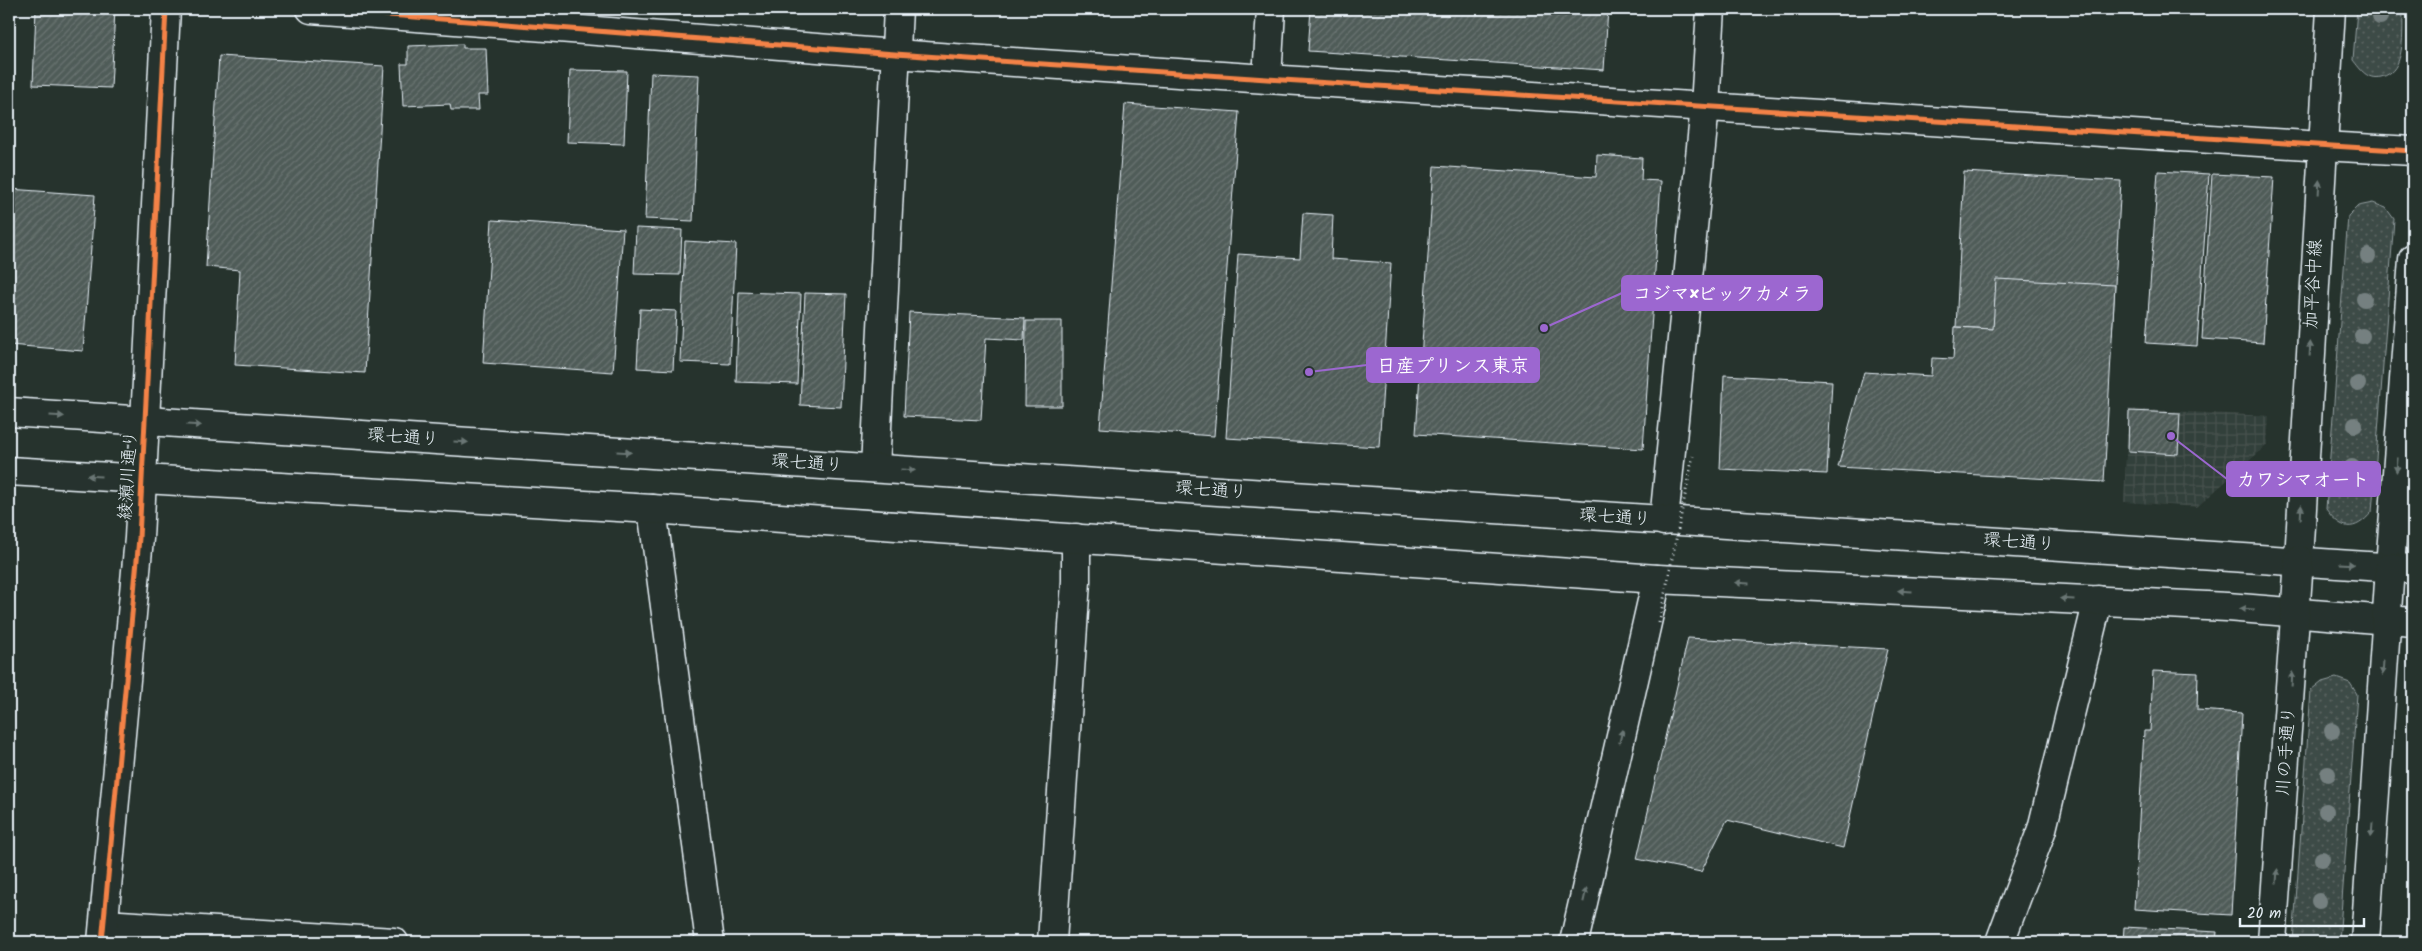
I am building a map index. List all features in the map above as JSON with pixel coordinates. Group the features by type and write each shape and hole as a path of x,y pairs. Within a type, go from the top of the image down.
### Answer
{"street":[{"name":"綾瀬川通り","path":"103,933 146,422 166,9"},
{"path":"311,9 895,54 2413,151"},
{"path":"875,468 898,9"},
{"path":"1267,79 1271,9"},
{"path":"1664,521 1705,106 1711,9"},
{"name":"加平谷中線","path":"2299,560 2331,9"},
{"path":"2365,942 2386,620 2402,568 2413,259"},
{"name":"環七通り","path":"9,412 2402,568"},
{"path":"9,471 652,509 1657,579 2098,600 2295,612 2413,622"},
{"path":"652,509 656,551 710,942"},
{"path":"1052,942 1076,581 1076,538"},
{"name":"川の手通り","path":"2272,942 2299,560"},
{"path":"1574,942 1657,579"},
{"path":"2000,942 2042,829 2098,600"},
{"path":"103,933 394,942"}],"path":[{"path":"1659,623 1694,456"}],"shaded area":[{"path":"2357,9 2403,9 2399,59 2389,74 2376,78 2368,76 2353,60"},
{"path":"2373,203 2386,208 2394,219 2372,512 2359,523 2348,526 2342,525 2326,509 2348,216 2358,206"},
{"path":"2128,409 2269,416 2267,445 2197,507 2124,502"},
{"path":"2336,678 2350,683 2357,694 2339,942 2293,942 2311,691 2322,682"}],"building":[{"path":"36,9 115,9 111,88 33,85"},
{"path":"1311,9 1608,9 1604,70 1308,51"},
{"path":"463,44 463,48 486,48 488,95 478,95 479,110 451,110 450,104 403,106 401,64 408,64 408,46"},
{"path":"219,56 384,66 365,373 235,365 240,270 206,267"},
{"path":"570,70 627,71 624,144 567,142"},
{"path":"651,73 699,75 693,221 645,219"},
{"path":"1125,104 1239,112 1214,436 1100,428"},
{"path":"1597,155 1642,158 1641,180 1661,181 1643,449 1416,434 1434,166 1596,177"},
{"path":"2158,171 2209,174 2197,346 2146,343"},
{"path":"1964,172 2121,181 2112,336 1956,327"},
{"path":"2212,174 2274,177 2263,343 2202,339"},
{"path":"9,189 95,195 83,351 9,345"},
{"path":"1303,213 1333,215 1331,259 1391,263 1379,447 1226,438 1238,254 1300,258"},
{"path":"492,220 623,229 613,372 483,363"},
{"path":"636,228 682,230 680,275 634,274"},
{"path":"685,241 736,244 730,364 680,362"},
{"path":"1996,279 2115,285 2104,482 1838,467 1864,372 1931,376 1932,358 1953,359 1955,327 1993,329"},
{"path":"739,292 801,294 797,384 736,382"},
{"path":"805,293 846,294 841,407 800,405"},
{"path":"640,309 676,311 673,370 637,368"},
{"path":"909,312 1025,318 1024,340 986,338 981,420 904,416"},
{"path":"1026,321 1062,321 1062,406 1025,406"},
{"path":"1724,375 1832,381 1827,474 1720,469"},
{"path":"2129,411 2180,413 2178,454 2128,451"},
{"path":"1688,638 1888,649 1843,848 1727,820 1701,872 1637,859"},
{"path":"2153,671 2198,673 2197,710 2242,713 2231,915 2134,909 2144,731 2150,731"},
{"path":"2124,927 2217,932 2216,942 2123,942"}],"cycle path":[{"path":"102,942 139,538 166,9"},
{"path":"311,9 895,54 2413,151"}],"place":[{"name":"コジマ×ビックカメラ","path":"1544,328"},
{"name":"日産プリンス東京","path":"1309,372"},
{"name":"カワシマオート","path":"2171,436"}]}
